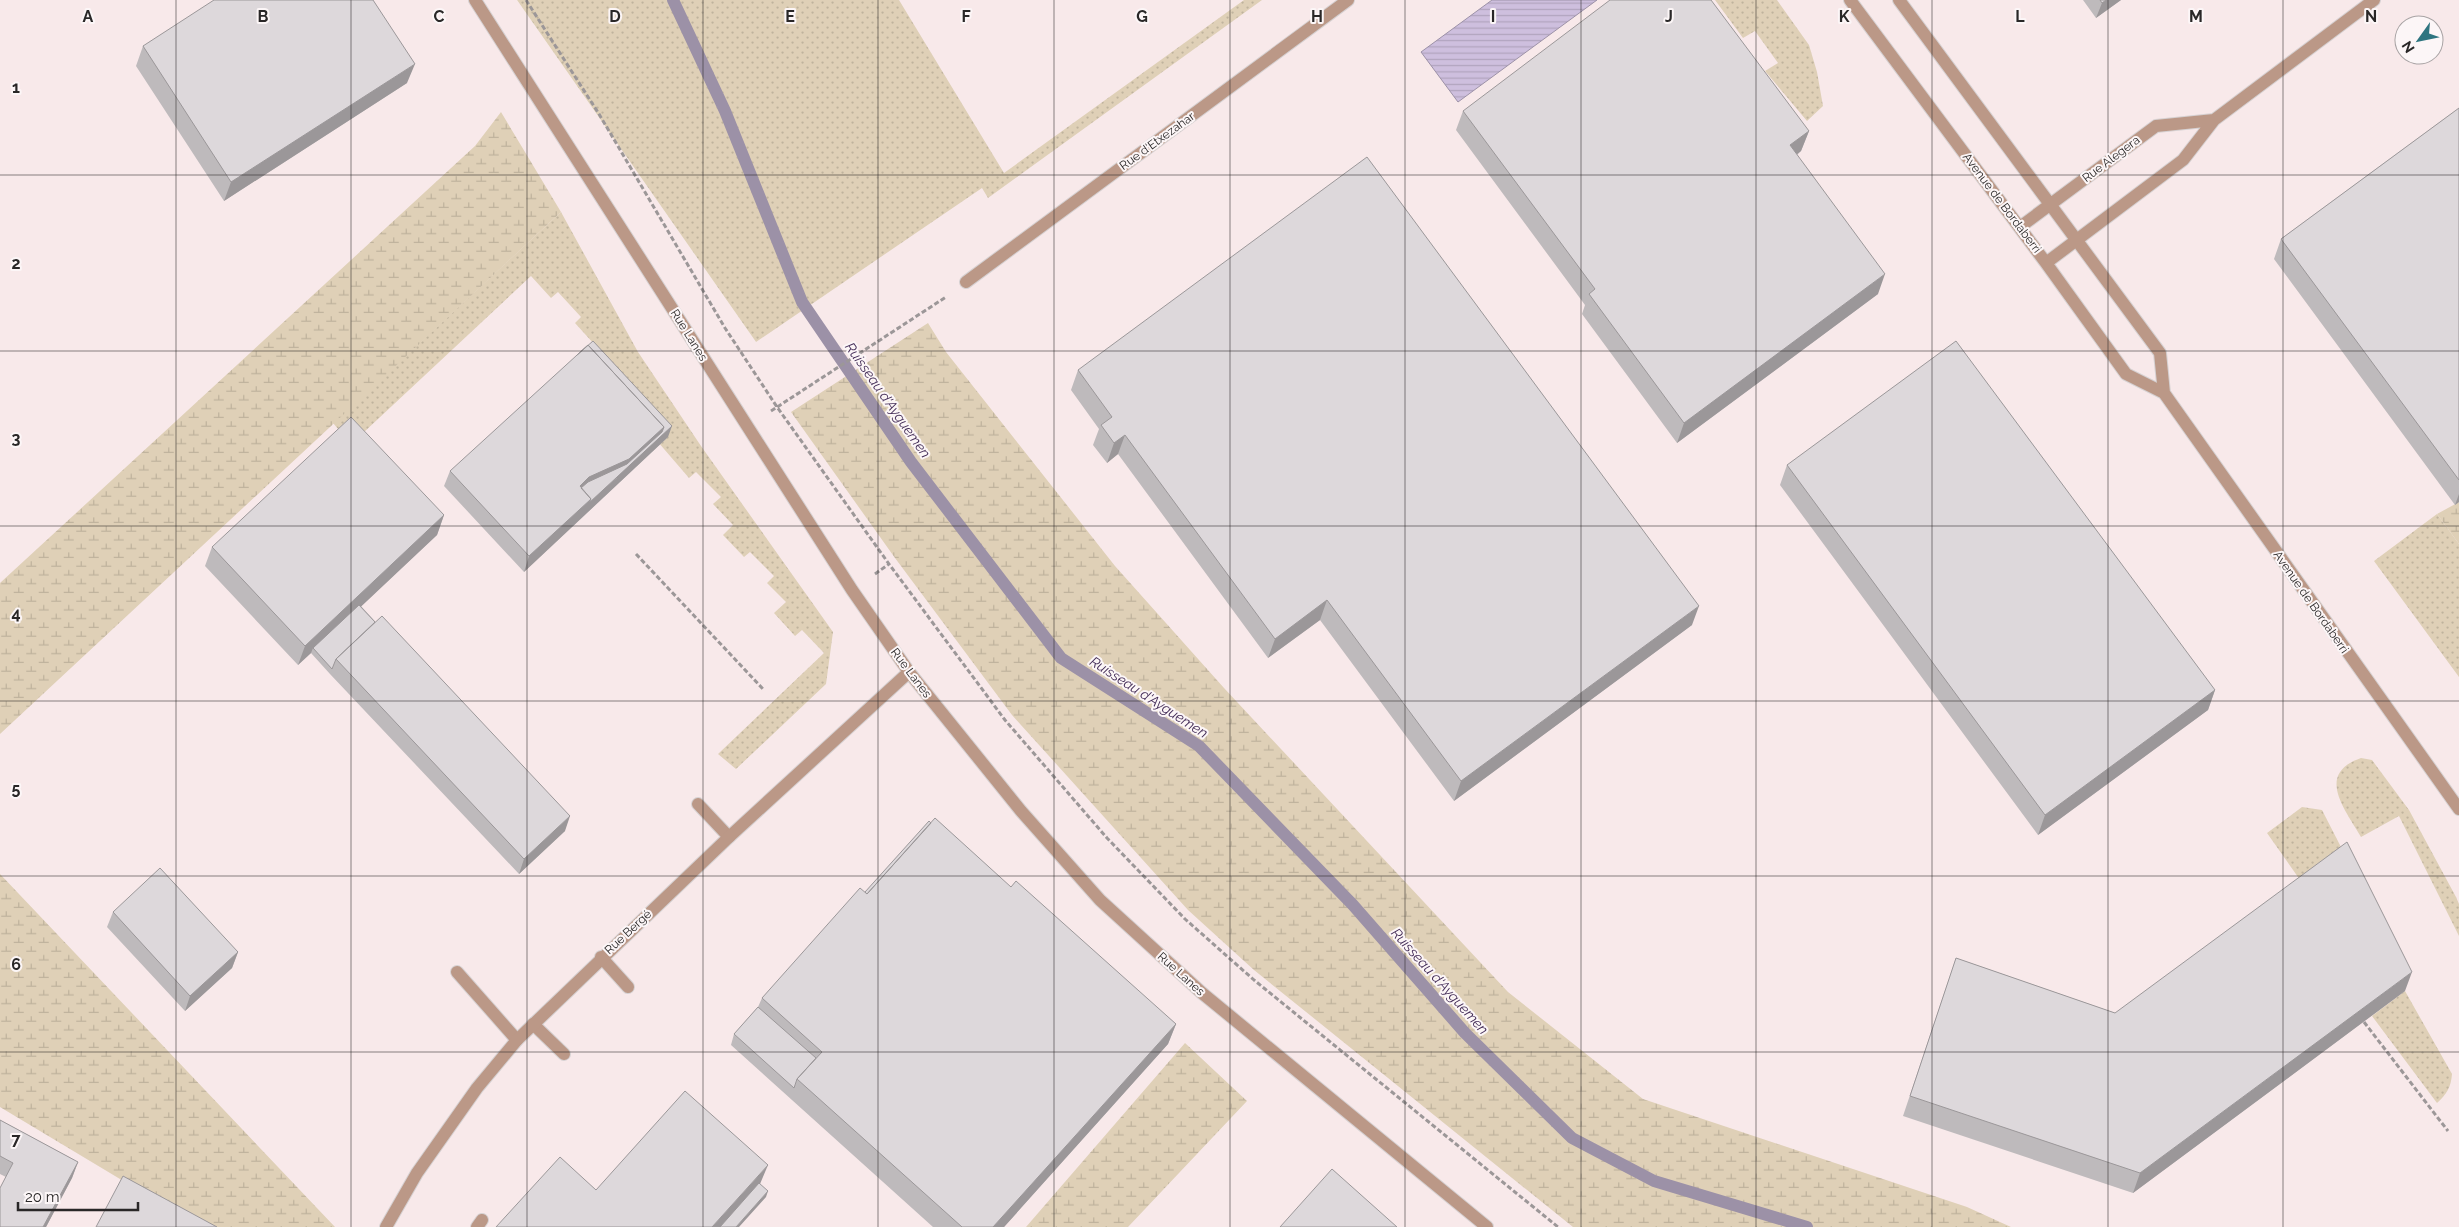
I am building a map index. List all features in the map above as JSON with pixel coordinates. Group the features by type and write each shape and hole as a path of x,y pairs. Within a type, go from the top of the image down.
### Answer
{"street":[{"name":"Rue Lanes","path":"475,0 830,556 909,672 1021,812 1100,900 1202,993 1487,1227"},
{"name":"Rue d'Etxezahar","path":"966,282 1348,0"},
{"name":"Avenue de Bordaberri","path":"1850,0 2020,227 2126,374 2164,393 2459,809"},
{"name":"Avenue de Bordaberri","path":"1899,0 2160,353 2164,393"},
{"path":"2046,263 2183,160 2214,120 2374,0"},
{"name":"Rue Alegera","path":"2020,227 2156,126 2214,120"},
{"name":"Rue Bergé","path":"386,1227 416,1173 478,1088 517,1040 601,957 728,837 909,672"},
{"path":"698,804 728,837"},
{"path":"601,957 628,987"},
{"path":"457,972 517,1040"},
{"path":"533,1024 564,1054"}],"path":[{"path":"526,0 599,114 725,328 772,399 889,564 1005,720 1107,838 1185,919 1254,980 1558,1227"},
{"path":"785,402 946,297"},
{"path":"636,554 763,689"},
{"path":"2364,1022 2448,1131"}],"shaded area":[{"path":"0,0 517,0 756,342 871,0 2459,0 2459,1227 0,1227"},
{"path":"1492,0 1597,0 1458,102 1421,52"}],"green space":[{"path":"517,0 899,0 1004,173 1244,0 1262,0 988,198 982,188 756,342"},
{"path":"1715,0 1777,0 1809,45 1817,72 1823,106 1807,121 1765,71 1778,63 1755,31 1743,38"},
{"path":"501,112 561,212 0,734 0,583 475,146"},
{"path":"561,212 638,352 701,446 833,632 826,684 736,769 718,754 824,653 802,630 795,636 774,613 786,602 767,583 774,576 750,552 744,557 723,535 733,525 713,504 721,497 696,472 689,478 658,442 594,344 575,323 581,317 558,292 551,298 531,276 363,433 344,436 333,423"},
{"path":"928,323 946,352 1115,566 1224,688 1508,992 1643,1099 1967,1207 2011,1227 1573,1227 1254,970 1188,910 1012,715 895,558 791,412"},
{"path":"2459,502 2459,544 2437,514"},
{"path":"2437,514 2459,544 2459,677 2374,561"},
{"path":"2361,758 2372,760 2409,810 2459,904 2459,936 2399,816 2361,837 2348,815 2338,793 2339,773 2347,765"},
{"path":"2302,807 2322,810 2343,851 2305,887 2267,833"},
{"path":"0,874 335,1227 200,1227 0,1107"},
{"path":"2405,991 2452,1074 2448,1090 2437,1103 2372,1016"},
{"path":"1185,1043 1247,1101 1128,1227 1026,1227"}],"building":[{"path":"214,0 373,0 415,64 231,182 143,46"},
{"path":"1610,0 1711,0 1809,131 1790,145 1885,274 1684,423 1589,294 1595,289 1463,111"},
{"path":"2459,108 2459,480 2281,239"},
{"path":"1367,157 1699,606 1461,781 1327,600 1275,639 1125,435 1114,443 1101,425 1112,417 1078,370"},
{"path":"593,341 672,426 589,503 591,499 581,488 588,482 627,464 662,432 664,427 588,345"},
{"path":"1956,341 2215,690 2045,815 1787,465"},
{"path":"588,345 664,427 629,459 589,477 580,486 591,499 529,556 450,471"},
{"path":"351,417 444,515 305,646 212,547"},
{"path":"359,605 375,622 336,659 332,669 313,648"},
{"path":"382,616 570,816 524,859 336,659"},
{"path":"935,818 1011,887 1016,881 1176,1024 993,1227 962,1227 797,1079 822,1052 762,998 860,888 867,894"},
{"path":"929,821 931,823 867,894 865,892"},
{"path":"2347,842 2412,972 2140,1173 1910,1096 1956,958 2115,1013"},
{"path":"160,868 238,952 190,996 113,912"},
{"path":"758,1007 816,1058 797,1079 794,1088 734,1034"},
{"path":"685,1091 768,1165 712,1227 496,1227 560,1157 596,1190"},
{"path":"0,1120 78,1162 43,1227 0,1227 0,1188 13,1163 0,1156"},
{"path":"1332,1169 1397,1227 1280,1227"},
{"path":"123,1176 217,1227 96,1227"},
{"path":"759,1183 768,1191 736,1227 720,1227"}],"waterway":[{"name":"Ruisseau d'Ayguemen","path":"673,0 725,111 802,302 911,462 1061,658 1199,746 1353,905 1465,1033 1572,1138 1654,1181 1807,1227"}]}
